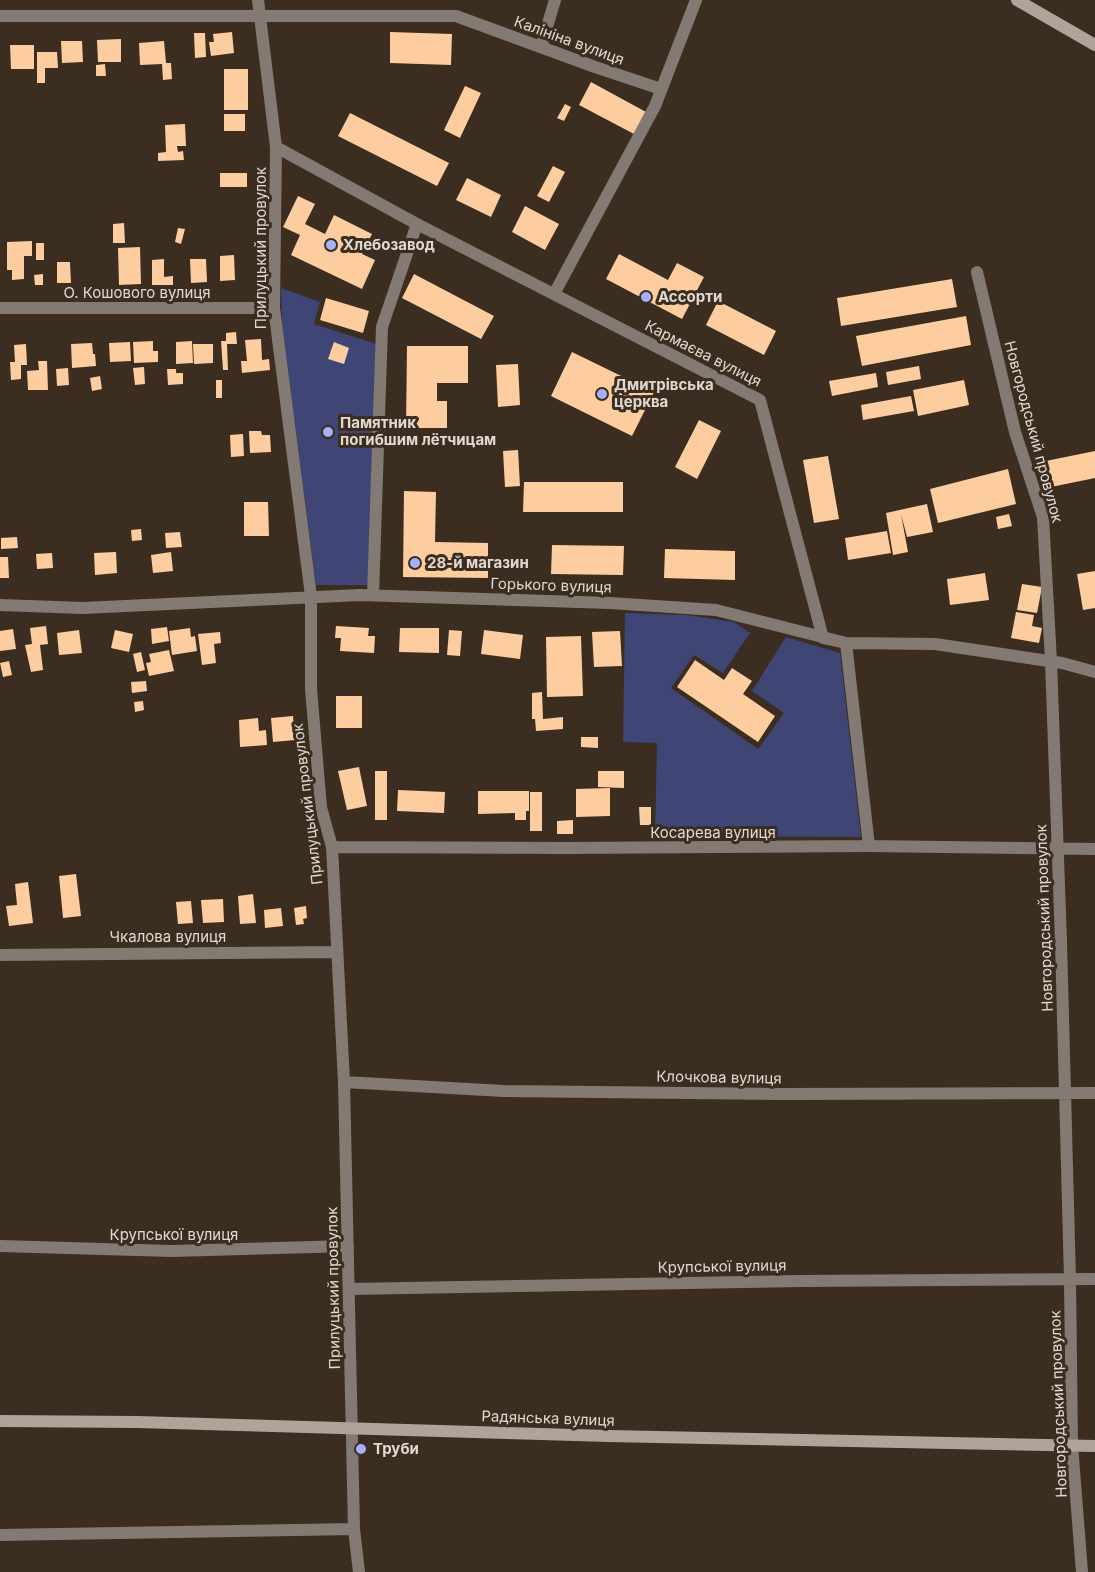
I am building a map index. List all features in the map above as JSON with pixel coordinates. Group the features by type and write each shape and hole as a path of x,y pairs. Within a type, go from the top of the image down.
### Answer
{"main road":[{"path":"1017,0 1095,45"},
{"name":"Радянська вулиця","path":"0,1421 138,1422 1095,1446"}],"street":[{"name":"Прилуцький провулок","path":"258,0 276,147 274,308 311,596 311,688 321,807 332,847 344,1082 354,1529 359,1572"},
{"path":"541,47 555,0"},
{"path":"554,294 655,106 696,0"},
{"name":"Калініна вулиця","path":"0,16 456,16 661,89"},
{"name":"Кармаєва вулиця","path":"276,147 417,224 760,400 823,638"},
{"path":"373,595 382,327 417,224"},
{"name":"Новгородський провулок","path":"977,272 1016,432 1043,518 1058,847 1071,1278 1072,1445 1082,1572"},
{"name":"О. Кошового вулиця","path":"0,308 274,308"},
{"name":"Горького вулиця","path":"0,605 82,608 373,595 716,609 846,643 935,644 1051,661 1095,672"},
{"path":"846,643 869,846"},
{"name":"Косарева вулиця","path":"332,847 869,846 1095,849"},
{"name":"Чкалова вулиця","path":"0,954 336,952"},
{"name":"Клочкова вулиця","path":"344,1082 503,1091 771,1094 1095,1093"},
{"name":"Крупської вулиця","path":"0,1246 172,1251 348,1246"},
{"name":"Крупської вулиця","path":"349,1289 801,1281 1095,1279"},
{"path":"0,1535 354,1529"}],"shaded area":[{"path":"281,288 320,302 314,324 376,344 368,585 316,585 282,325"},
{"path":"625,613 686,615 734,622 750,633 723,673 694,655 671,688 758,749 784,713 752,691 786,637 840,653 861,837 655,836 657,743 623,742"}],"building":[{"path":"232,32 234,53 211,56 209,42 214,42 213,34"},
{"path":"390,32 452,34 451,65 390,63"},
{"path":"194,33 205,33 206,57 195,58"},
{"path":"121,39 121,62 98,62 97,40"},
{"path":"61,41 82,41 83,62 62,63"},
{"path":"164,41 166,63 171,63 172,79 163,80 162,64 140,65 139,43"},
{"path":"10,45 34,45 34,69 11,69"},
{"path":"37,52 57,52 58,68 45,68 45,83 37,83"},
{"path":"105,64 106,76 96,76 96,65"},
{"path":"224,69 248,69 248,110 224,110"},
{"path":"591,82 646,112 634,134 579,105"},
{"path":"465,86 481,93 460,138 444,130"},
{"path":"565,104 571,107 564,121 557,118"},
{"path":"350,113 449,163 437,186 338,136"},
{"path":"224,114 245,114 245,131 224,131"},
{"path":"185,124 186,146 177,146 178,152 183,151 184,160 158,161 158,153 166,152 165,125"},
{"path":"553,166 565,172 549,202 537,196"},
{"path":"220,173 247,173 247,187 220,187"},
{"path":"467,178 501,195 491,217 456,200"},
{"name":"Хлебозавод","path":"298,196 315,204 305,224 325,234 334,215 372,234 362,254 375,260 362,289 291,255 300,235 283,227"},
{"path":"525,206 559,224 545,250 512,232"},
{"path":"124,223 125,243 113,243 113,224"},
{"path":"178,228 185,229 181,244 175,242"},
{"path":"32,241 32,256 24,256 24,279 12,280 12,270 7,270 7,242"},
{"path":"36,243 44,243 44,260 36,260"},
{"path":"140,247 141,284 119,285 118,248"},
{"path":"619,254 668,280 677,263 704,277 682,319 606,279"},
{"path":"234,255 235,280 220,281 220,256"},
{"path":"164,259 164,277 173,276 173,285 152,285 152,260"},
{"path":"190,259 206,259 207,282 191,283"},
{"path":"57,262 70,262 71,283 57,283"},
{"path":"43,274 43,285 35,285 34,275"},
{"path":"414,274 494,316 481,339 402,298"},
{"path":"952,279 957,307 841,326 837,298"},
{"path":"326,298 369,311 363,333 320,320"},
{"path":"718,301 776,331 764,355 706,325"},
{"path":"966,316 971,345 862,366 856,336"},
{"path":"236,332 237,344 227,344 228,370 223,370 221,341 226,341 226,333"},
{"path":"261,339 262,360 269,359 270,370 242,373 241,361 247,361 245,340"},
{"path":"153,341 153,351 158,351 158,362 134,363 133,342"},
{"path":"192,341 193,363 176,364 176,342"},
{"path":"130,342 131,361 110,362 109,343"},
{"path":"334,342 349,348 344,364 328,359"},
{"path":"92,343 96,366 72,368 71,344"},
{"path":"26,344 27,365 21,365 21,379 11,380 10,362 15,362 14,345"},
{"path":"193,344 213,344 213,363 194,364"},
{"path":"407,346 468,346 468,383 437,383 437,401 447,401 447,428 406,428"},
{"name":"Дмитрівська церква","path":"572,352 654,392 632,436 551,396"},
{"path":"38,361 47,361 48,390 28,390 27,371 39,370"},
{"path":"518,364 520,405 498,407 496,365"},
{"path":"919,366 921,379 888,385 886,372"},
{"path":"144,367 145,384 135,385 133,368"},
{"path":"68,368 69,385 57,386 56,369"},
{"path":"167,369 176,369 176,373 183,373 183,384 168,385"},
{"path":"876,373 878,387 832,396 829,381"},
{"path":"100,376 102,389 92,391 90,378"},
{"path":"216,380 222,380 222,398 216,398"},
{"path":"964,380 969,405 918,416 913,390"},
{"path":"911,396 914,411 863,420 861,405"},
{"path":"699,420 721,431 697,479 675,467"},
{"path":"249,431 261,431 262,435 270,435 271,452 250,453"},
{"path":"243,434 244,456 231,457 230,435"},
{"path":"518,450 520,486 505,487 503,451"},
{"path":"1095,451 1095,478 1046,488 1041,462"},
{"path":"828,456 839,519 814,523 803,460"},
{"path":"1008,469 1016,504 938,523 930,489"},
{"path":"524,482 623,482 623,512 523,512"},
{"path":"404,491 436,492 435,542 488,543 488,578 403,577"},
{"path":"244,502 268,502 269,536 244,536"},
{"path":"927,504 933,532 907,537 901,514 908,552 893,555 886,513"},
{"path":"1009,514 1012,526 998,529 996,517"},
{"path":"141,529 142,540 132,541 131,530"},
{"path":"887,531 891,553 848,560 845,538"},
{"path":"180,532 182,547 166,548 165,533"},
{"path":"17,537 18,548 1,549 1,538"},
{"path":"552,545 624,546 623,575 551,574"},
{"path":"665,549 735,551 735,580 664,578"},
{"path":"116,552 117,573 95,575 94,553"},
{"path":"171,552 173,571 153,573 151,555"},
{"path":"52,553 53,568 37,569 36,554"},
{"path":"0,557 8,557 9,578 0,578"},
{"path":"1095,571 1095,608 1083,610 1077,574"},
{"path":"985,573 989,600 950,605 947,579"},
{"path":"1022,584 1042,587 1037,613 1017,610"},
{"path":"1016,612 1034,615 1032,626 1042,628 1039,643 1011,638"},
{"path":"46,626 48,644 40,645 43,670 31,672 25,645 32,644 30,628"},
{"path":"336,626 369,628 368,636 375,636 374,653 340,651 341,638 335,638"},
{"path":"167,627 169,641 152,644 151,629"},
{"path":"190,628 191,637 195,636 197,651 172,655 169,631"},
{"path":"400,628 439,628 439,653 399,652"},
{"path":"13,629 16,649 0,651 0,631"},
{"path":"79,630 82,653 59,655 57,633"},
{"path":"115,630 133,634 129,652 111,648"},
{"path":"449,630 462,631 460,656 447,655"},
{"path":"484,630 523,635 520,659 481,654"},
{"path":"620,631 622,666 594,667 592,632"},
{"path":"220,632 221,643 214,644 216,663 202,665 198,634"},
{"path":"581,636 583,696 547,697 546,637"},
{"path":"169,650 174,671 149,676 146,663 151,662 149,654"},
{"path":"141,652 145,670 137,672 133,654"},
{"path":"695,660 724,680 732,668 752,681 743,694 775,716 758,742 677,687"},
{"path":"9,661 12,675 3,677 0,663"},
{"path":"146,681 147,691 132,693 131,682"},
{"path":"542,692 543,719 563,717 563,729 536,731 535,719 532,719 532,693"},
{"path":"336,696 362,696 362,728 336,728"},
{"path":"143,701 144,710 135,712 134,702"},
{"path":"293,716 295,740 273,742 271,718"},
{"path":"258,718 259,731 266,730 267,745 240,747 239,720"},
{"path":"581,737 598,737 598,748 581,747"},
{"path":"359,767 367,806 347,810 338,771"},
{"path":"375,771 387,771 387,820 375,820"},
{"path":"598,771 624,771 624,788 598,787"},
{"path":"610,788 610,816 576,817 576,789"},
{"path":"398,790 445,792 444,813 397,811"},
{"path":"478,791 529,791 529,811 526,811 526,820 515,820 515,813 478,814"},
{"path":"530,792 542,792 542,831 530,831"},
{"path":"639,807 651,807 651,825 640,825"},
{"path":"573,820 573,834 557,834 557,821"},
{"path":"76,874 81,916 63,918 59,876"},
{"path":"28,882 33,923 9,926 6,906 17,905 15,884"},
{"path":"253,894 256,923 240,924 238,896"},
{"path":"223,899 224,922 203,923 201,900"},
{"path":"191,901 193,923 178,924 176,902"},
{"path":"306,906 307,918 303,919 304,924 296,925 294,908"},
{"path":"281,908 283,926 265,928 264,910"}],"place":[{"name":"Хлебозавод","path":"331,245"},
{"name":"Ассорти","path":"646,297"},
{"name":"Дмитрівська церква","path":"602,394"},
{"name":"Памятник погибшим лётчицам","path":"328,432"},
{"name":"28-й магазин","path":"415,563"},
{"name":"Труби","path":"361,1449"}]}
